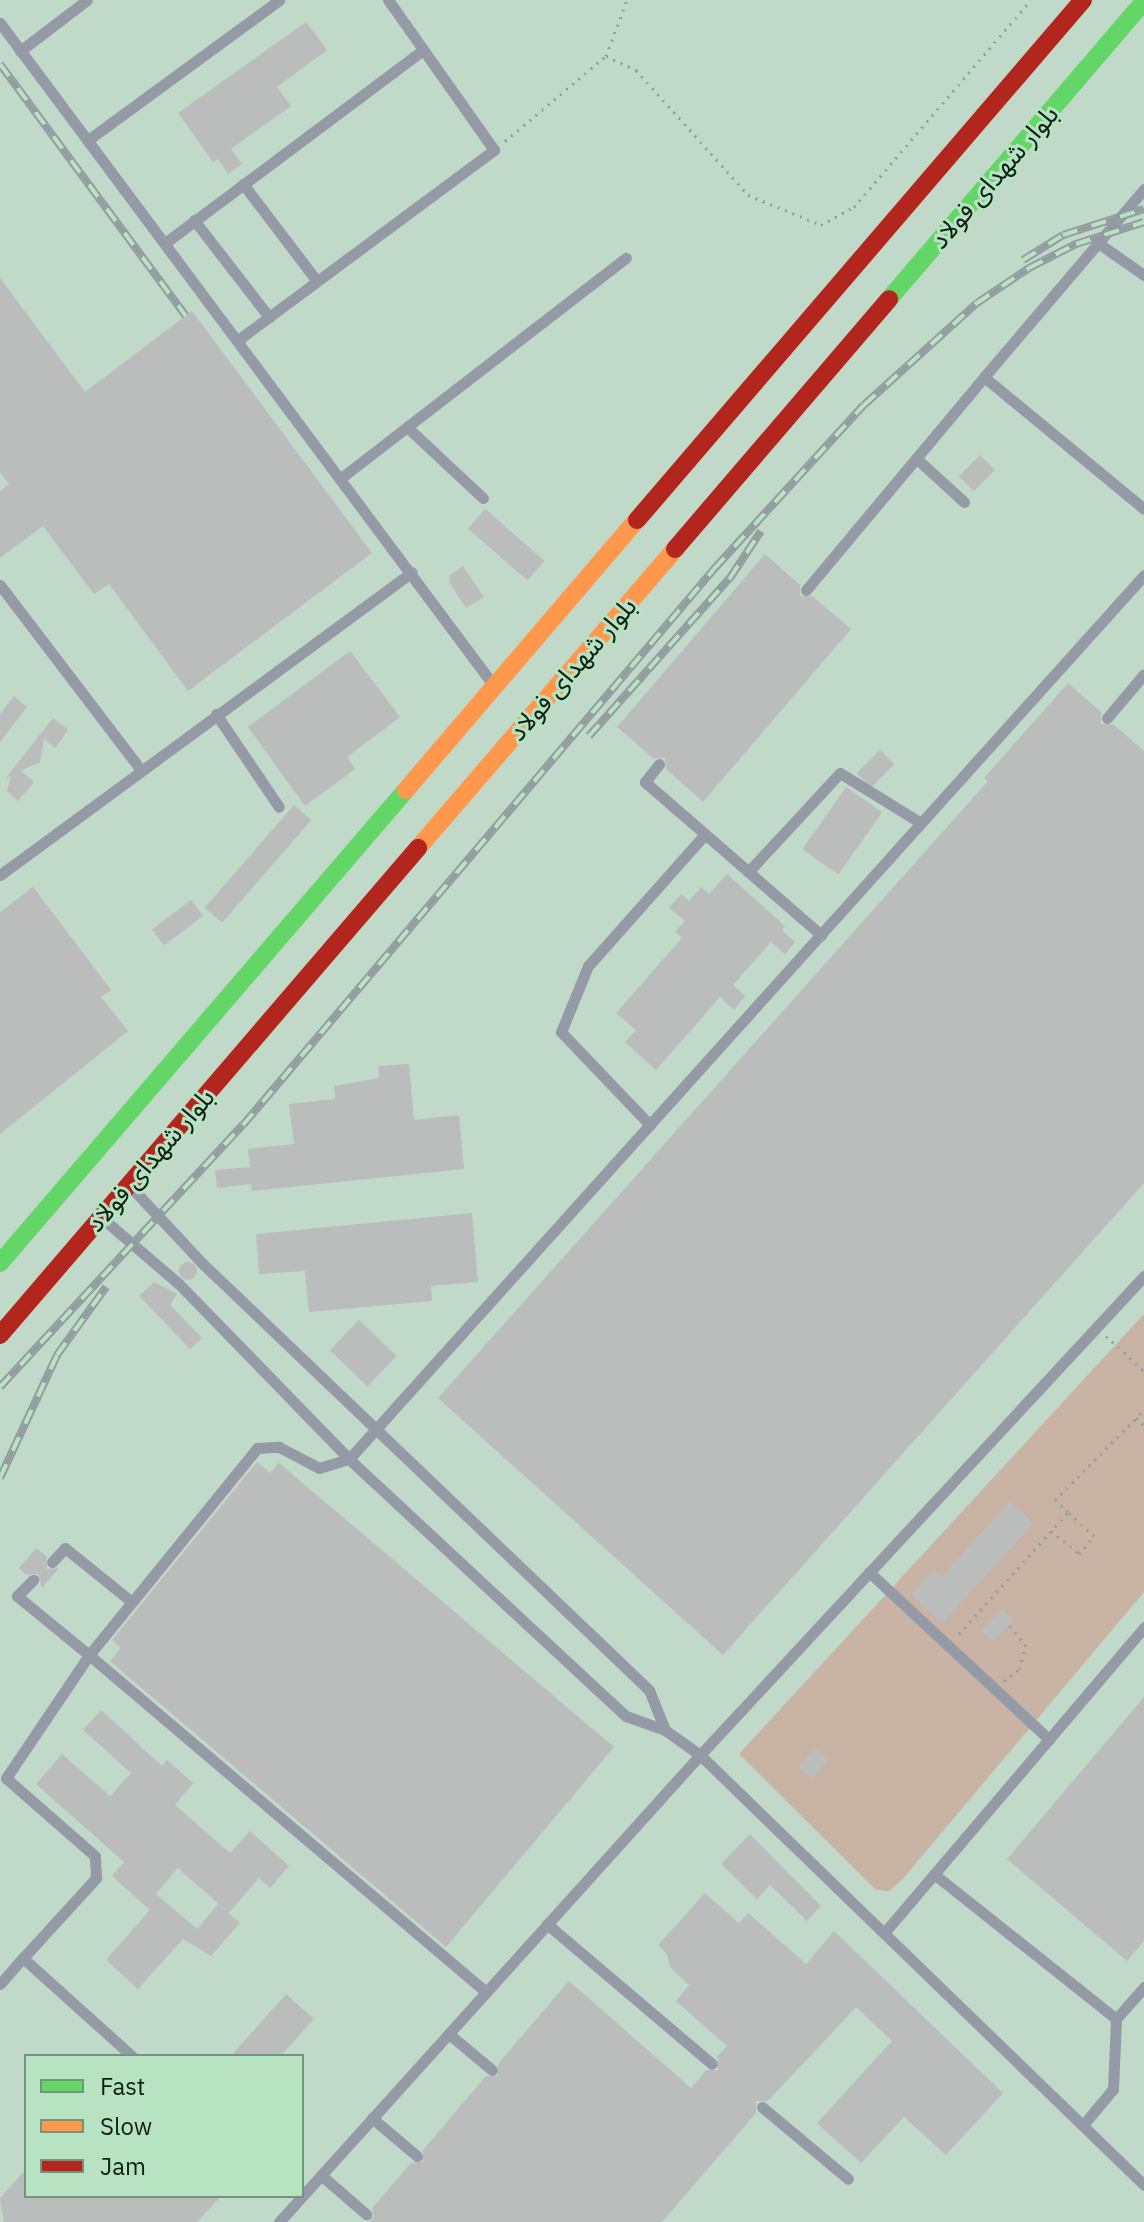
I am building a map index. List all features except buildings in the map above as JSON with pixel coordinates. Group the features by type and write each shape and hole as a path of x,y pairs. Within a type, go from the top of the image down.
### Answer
{"street":[{"name":"بلوار شهدای فولاد","path":"3,1252 83,1202 112,1169 494,687 1083,0"},
{"name":"بلوار شهدای فولاد","path":"0,1335 83,1202 1144,2"}],"lane":[{"path":"20,51 87,0"},
{"path":"88,140 279,0"},
{"path":"238,340 494,150 388,0"},
{"path":"0,23 412,572 494,687"},
{"path":"165,243 423,50"},
{"path":"243,184 317,281"},
{"path":"806,590 1144,189"},
{"path":"194,220 269,317"},
{"path":"1098,243 1144,275"},
{"path":"341,478 626,258"},
{"path":"984,377 1144,509"},
{"path":"407,427 483,498"},
{"path":"916,458 964,502"},
{"path":"0,875 140,769 412,572"},
{"path":"0,1984 96,1878 95,1856 6,1778 89,1655 257,1448 279,1447 319,1468 349,1459 1144,575"},
{"path":"0,585 140,769"},
{"path":"1107,718 1144,674"},
{"path":"216,714 279,807"},
{"path":"659,764 645,782 821,935"},
{"path":"748,872 840,773 921,823"},
{"path":"650,1125 561,1032 588,966 705,834"},
{"path":"112,1169 202,1263 649,1690 665,1730"},
{"path":"83,1202 179,1284 349,1459 626,1716 665,1730 700,1755 1144,2185"},
{"path":"304,2189 321,2175 700,1755 1144,1276"},
{"path":"52,1562 65,1548 132,1602"},
{"path":"869,1572 1049,1739"},
{"path":"33,1580 17,1596 486,1992"},
{"path":"884,1933 1144,1627"},
{"path":"934,1874 1116,2019"},
{"path":"547,1924 712,2064"},
{"path":"23,1958 130,2054"},
{"path":"1083,2125 1113,2089 1116,2019 1144,1987"},
{"path":"449,2034 492,2070"},
{"path":"762,2107 848,2179"},
{"path":"372,2118 417,2156"},
{"path":"321,2175 366,2214"},
{"path":"279,2222 291,2200"}],"path":[{"path":"494,150 606,56 627,0"},
{"path":"606,56 636,70 748,195 821,225 854,207 1031,0"},
{"path":"1097,1327 1144,1371"},
{"path":"1051,1531 1079,1554 1094,1536 1055,1500 1144,1410"},
{"path":"1136,1418 1144,1425"},
{"path":"949,1646 1068,1512"},
{"path":"995,1688 1019,1669 1026,1646 1009,1625"}],"shaded area":[{"path":"1144,1314 1144,1592 901,1881 889,1891 876,1890 739,1754"}],"railway":[{"path":"0,64 186,316"},
{"path":"1023,260 1063,235 1144,209"},
{"path":"0,1387 243,1125 714,569 864,405 977,303 1029,268 1076,244 1144,222"},
{"path":"589,736 730,578 761,531"},
{"path":"0,1478 57,1355 106,1287"}],"traffic: fast":[{"path":"889,299 1144,2"},
{"path":"0,1263 406,790"}],"traffic: slow":[{"path":"406,790 637,520"},
{"path":"418,848 675,549"}],"traffic: jam":[{"path":"637,520 1083,0"},
{"path":"675,549 889,299"},
{"path":"0,1335 418,848"}]}
